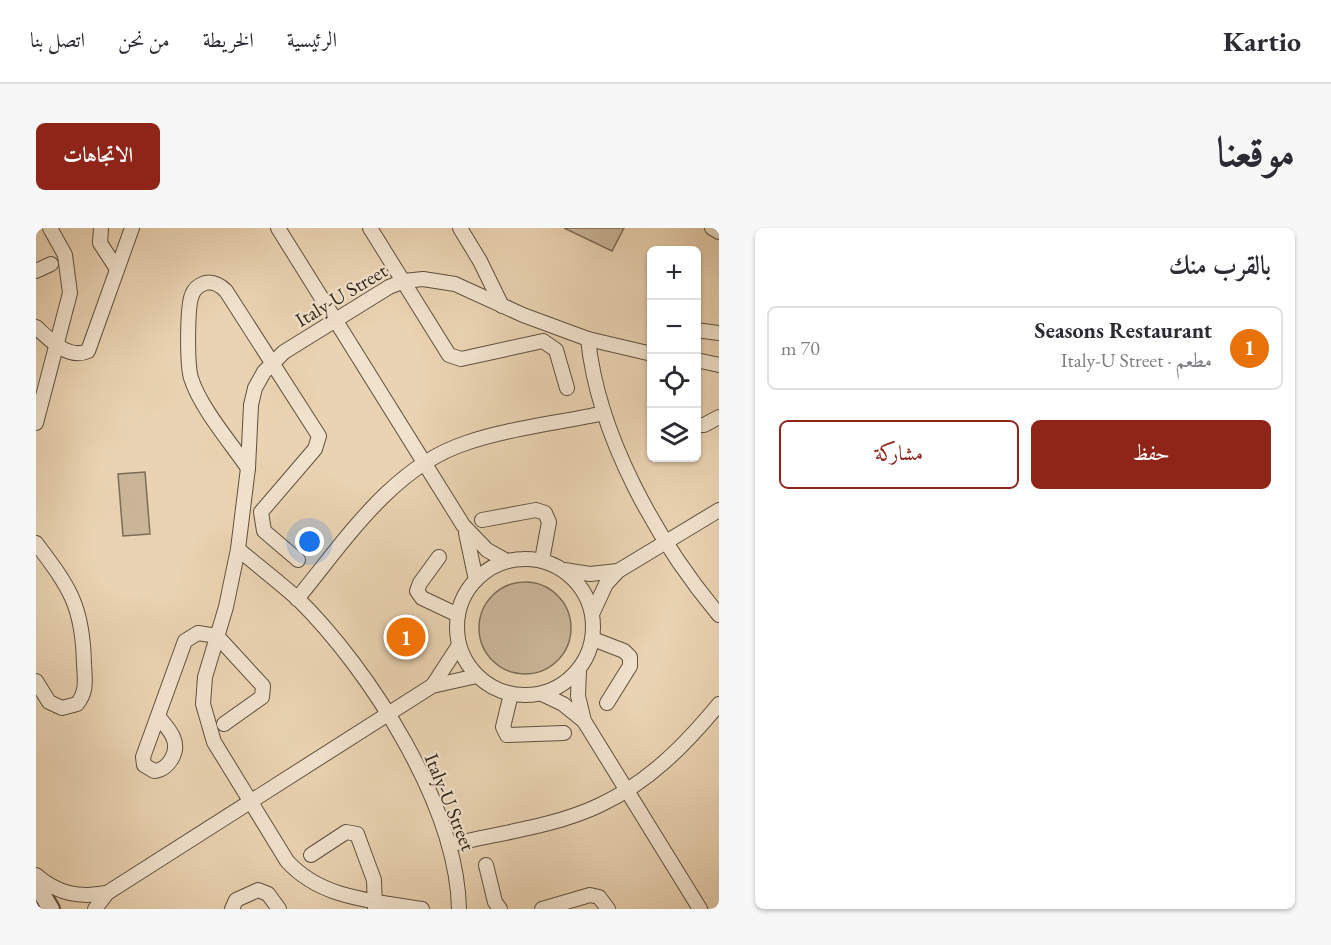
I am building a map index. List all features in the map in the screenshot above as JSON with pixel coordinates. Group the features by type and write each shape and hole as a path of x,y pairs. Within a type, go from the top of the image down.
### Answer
{"street":[{"path":"36,423 68,306 70,280 65,255 50,228"},
{"path":"101,228 100,243 117,269"},
{"path":"36,327 58,347 80,353 91,347 132,228"},
{"path":"278,228 463,525 487,550 507,561"},
{"path":"370,228 453,358 461,359 543,341 556,350 567,388"},
{"path":"460,228 480,261 502,306"},
{"path":"712,228 719,232"},
{"path":"36,272 51,264"},
{"name":"Italy-U Street","path":"422,909 376,905 333,892 303,876 287,861 250,801 214,742 205,717 205,677 238,549 248,468 252,396 270,364 284,352 389,286 405,280 443,281 588,339 647,353"},
{"path":"248,468 199,395 191,377 188,358 191,298 195,289 208,283 222,287 319,436 315,449 261,512 260,519 264,531 298,560"},
{"path":"701,331 719,333"},
{"path":"588,339 593,377 604,413 626,466 667,541 719,615"},
{"path":"701,361 719,365"},
{"path":"297,599 382,498 424,463 465,443 604,413"},
{"path":"701,425 719,417"},
{"path":"482,520 536,510 545,513 549,522 542,560"},
{"path":"592,612 606,584 618,571 719,510"},
{"path":"463,525 471,550 476,580"},
{"path":"36,543 66,584 78,608 83,634 85,691 77,704 62,708 49,702 36,681"},
{"name":"Italy-U Street","path":"238,549 297,599 330,636 388,714 422,778 449,845 457,880 459,909"},
{"path":"439,557 420,583 417,591 422,598 458,615"},
{"path":"579,670 562,685 542,694 511,694 494,688 477,676 459,645 458,615 464,596 476,580 490,568 507,561 542,560 563,570 590,574 618,571"},
{"path":"563,570 582,588 592,612 593,639 579,670 578,696 584,721 700,909"},
{"path":"159,717 185,641 198,633 217,636 262,682 264,690 259,699 224,724"},
{"path":"593,639 624,651 630,657 630,666 607,703"},
{"path":"432,686 448,665 459,645"},
{"path":"95,909 107,893 432,686 477,676"},
{"path":"511,694 503,727 507,735 564,733"},
{"path":"542,694 563,704 584,721"},
{"path":"449,845 562,818 598,806 627,790 670,758 719,704"},
{"path":"311,855 346,832 357,834 374,880 376,905"},
{"path":"486,865 495,902 500,909"},
{"path":"36,875 60,892 83,896 107,893"},
{"path":"36,884 51,909"},
{"path":"232,909 236,900 258,890 268,894 279,909"},
{"path":"542,909 590,895 599,897 608,909"}],"shaded area":[{"path":"564,228 624,228 612,251"},
{"path":"145,472 150,534 123,536 118,474"},
{"path":"525,582 543,586 557,596 567,610 571,628 567,646 557,660 543,670 525,674 507,670 493,660 483,646 479,628 483,610 493,596 507,586"}],"place":[{"name":"Seasons Restaurant","path":"406,637"}]}
